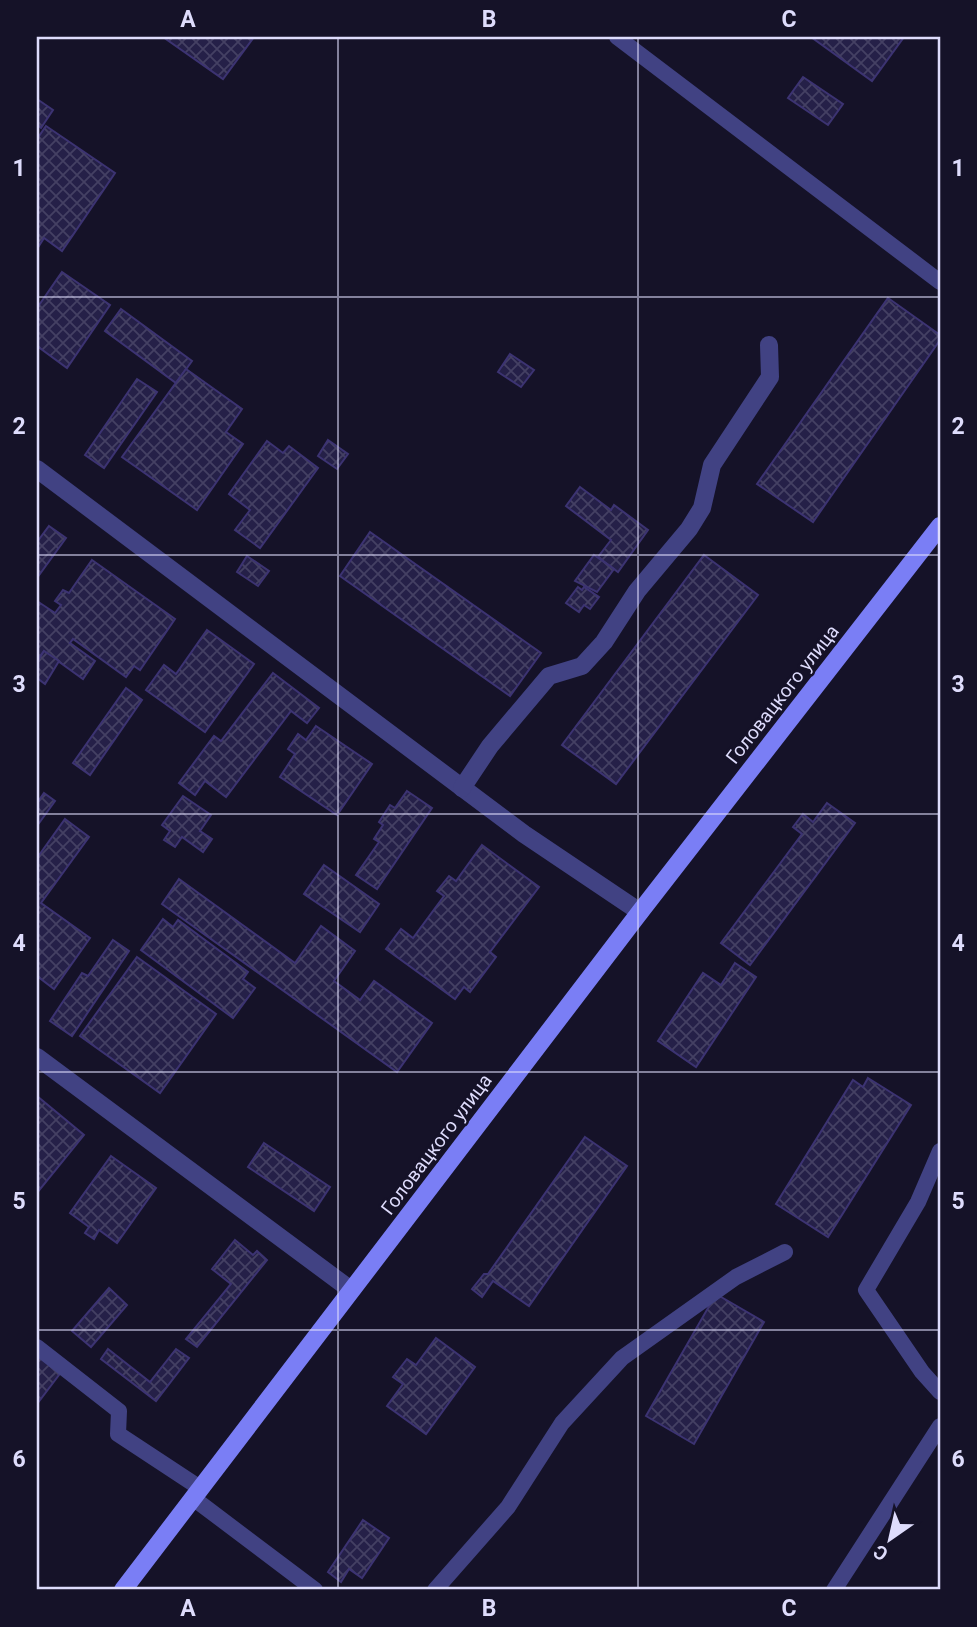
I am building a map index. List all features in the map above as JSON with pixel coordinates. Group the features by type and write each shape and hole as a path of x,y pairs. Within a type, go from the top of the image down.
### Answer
{"main road":[{"name":"Головацкого улица","path":"123,1590 640,912 940,526"}],"street":[{"path":"462,788 512,718 549,676 582,666 597,650 637,591 689,529 702,508 712,464 771,377 769,345"},
{"path":"37,470 462,788 640,912"},
{"path":"37,1057 351,1290"}],"lane":[{"path":"617,37 940,282"},
{"path":"940,1151 918,1202 866,1290 922,1372 940,1391"},
{"path":"435,1590 508,1507 562,1423 622,1358 736,1277 785,1252"},
{"path":"37,1347 119,1411 118,1434 196,1493 315,1590"},
{"path":"834,1590 940,1426"}],"building":[{"path":"163,37 254,37 223,79"},
{"path":"811,37 904,37 872,81"},
{"path":"803,77 843,104 828,125 788,98"},
{"path":"37,99 53,110 41,128 37,124"},
{"path":"46,126 115,173 62,251 44,238 37,249 37,139"},
{"path":"62,272 110,305 67,368 37,346 37,308"},
{"path":"888,298 940,335 940,340 813,522 757,484"},
{"path":"121,309 192,361 176,383 105,331"},
{"path":"510,354 534,370 521,387 498,372"},
{"path":"186,369 242,409 226,432 243,444 197,510 122,457"},
{"path":"137,379 157,392 104,468 85,455"},
{"path":"328,440 348,454 337,469 318,456"},
{"path":"267,441 283,453 289,446 318,468 260,548 235,530 250,510 229,494"},
{"path":"580,487 611,510 614,505 648,530 618,572 598,557 611,540 566,506"},
{"path":"49,526 66,538 37,578 37,542"},
{"path":"370,532 541,653 510,696 340,576"},
{"path":"594,555 614,569 597,592 575,581"},
{"path":"704,555 758,595 616,784 562,745"},
{"path":"247,556 269,571 258,586 237,572"},
{"path":"92,560 175,619 140,670 134,666 126,677 73,639 70,643 95,661 83,679 44,651 37,660 37,601 55,613 61,605 55,601 63,590 69,593"},
{"path":"578,587 582,590 584,587 599,597 590,609 584,605 579,612 566,603"},
{"path":"207,630 254,664 205,732 146,690 164,665 176,674"},
{"path":"44,651 59,661 45,684 37,678 37,662"},
{"path":"273,673 319,708 307,723 291,711 226,797 205,781 195,795 179,783 214,736 221,741"},
{"path":"126,688 142,700 90,775 73,763"},
{"path":"316,726 372,764 337,815 280,777 295,754 288,749 298,734 306,740"},
{"path":"407,791 432,808 377,889 356,875 379,842 374,839 383,825 379,822 390,805 395,808"},
{"path":"44,793 55,801 37,826 37,803"},
{"path":"183,796 211,815 200,831 212,839 203,852 182,837 175,847 164,840 170,831 162,825"},
{"path":"827,803 855,823 750,965 721,943 802,834 793,827 803,814 813,822"},
{"path":"65,819 89,837 41,903 90,938 54,989 37,976 37,858"},
{"path":"482,845 539,887 490,952 496,957 470,992 464,987 455,999 386,949 401,929 413,938 444,896 437,891 449,876 456,881"},
{"path":"324,865 379,904 360,932 304,894"},
{"path":"179,879 295,963 321,926 355,951 334,981 360,1000 374,981 432,1023 397,1072 162,904"},
{"path":"163,919 173,927 178,920 248,972 243,979 255,988 233,1018 141,950"},
{"path":"113,940 129,951 72,1036 50,1021 82,973 88,976"},
{"path":"137,957 216,1014 160,1093 80,1036"},
{"path":"735,963 756,977 696,1067 658,1041 703,973 721,985"},
{"path":"868,1078 911,1105 828,1237 776,1204 853,1080 863,1087"},
{"path":"37,1096 84,1135 37,1193"},
{"path":"585,1137 627,1166 529,1306 493,1281 482,1297 472,1289 484,1274 488,1274"},
{"path":"264,1143 330,1187 314,1211 248,1167"},
{"path":"111,1156 156,1188 117,1243 99,1230 94,1239 85,1233 89,1227 70,1213"},
{"path":"235,1240 253,1255 257,1251 267,1260 197,1347 186,1339 231,1284 212,1269"},
{"path":"109,1288 127,1305 91,1347 72,1331"},
{"path":"716,1294 764,1322 694,1444 646,1416"},
{"path":"436,1338 475,1367 426,1434 387,1406 403,1384 393,1377 407,1359 416,1365"},
{"path":"108,1349 150,1382 176,1349 189,1358 156,1401 101,1359"},
{"path":"37,1352 62,1371 37,1404"},
{"path":"363,1520 389,1538 362,1578 349,1569 341,1582 328,1572"}]}
